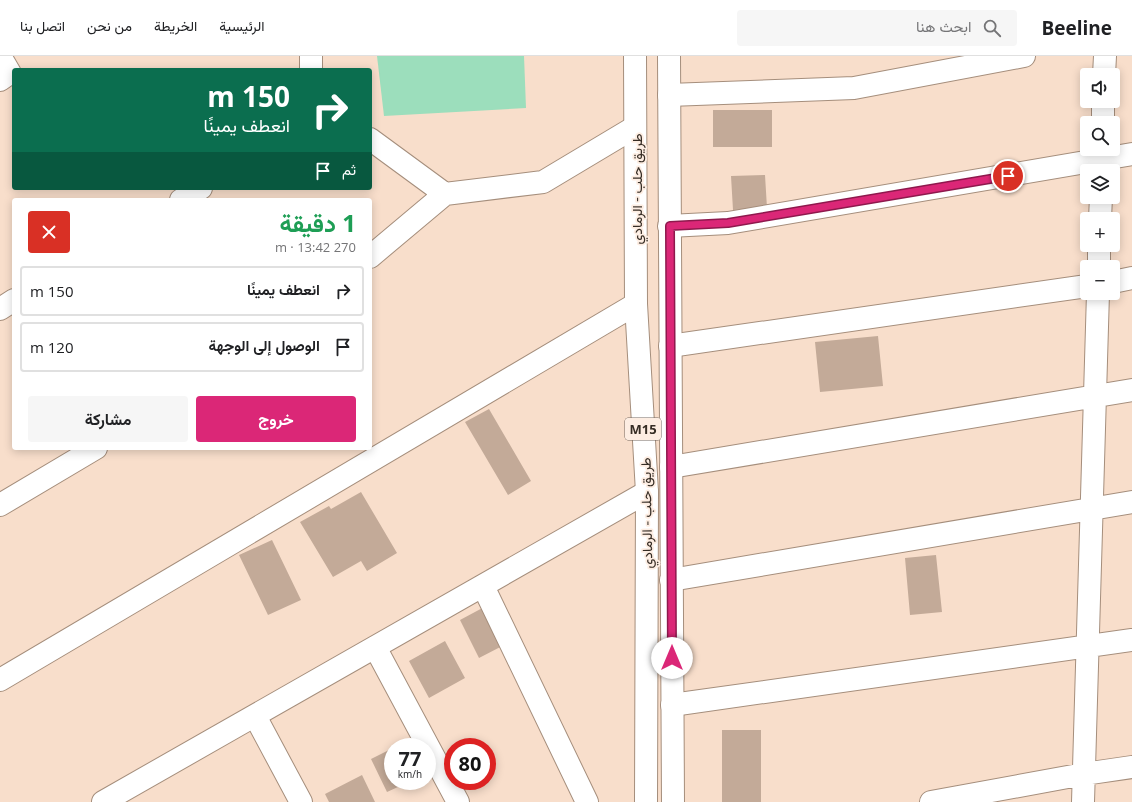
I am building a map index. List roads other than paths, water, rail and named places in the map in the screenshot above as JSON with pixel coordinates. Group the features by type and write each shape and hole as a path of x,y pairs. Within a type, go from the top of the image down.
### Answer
{"main road":[{"path":"0,56 10,73 0,80"},
{"path":"312,56 312,68"},
{"name":"طريق حلب - الرمادي","path":"635,56 636,304 647,492 646,802"},
{"name":"طريق حلب - الرمادي","path":"669,56 673,802"},
{"path":"669,95 854,88 1024,56"},
{"path":"1104,68 1105,56"},
{"path":"372,255 445,194 543,182 635,127"},
{"path":"372,140 445,194"},
{"path":"670,226 728,223 1132,154"},
{"path":"184,198 198,190"},
{"path":"1120,281 1132,278"},
{"path":"670,346 1080,287"},
{"path":"1083,802 1098,300"},
{"path":"0,309 12,301"},
{"path":"0,680 636,304"},
{"path":"671,467 1132,390"},
{"path":"0,505 93,450"},
{"path":"103,802 130,795 255,716 647,492"},
{"path":"671,580 1132,502"},
{"path":"483,586 587,802"},
{"path":"672,705 1132,640"},
{"path":"375,647 458,802"},
{"path":"255,716 301,802"},
{"path":"931,802 1084,774 1132,767"}]}
